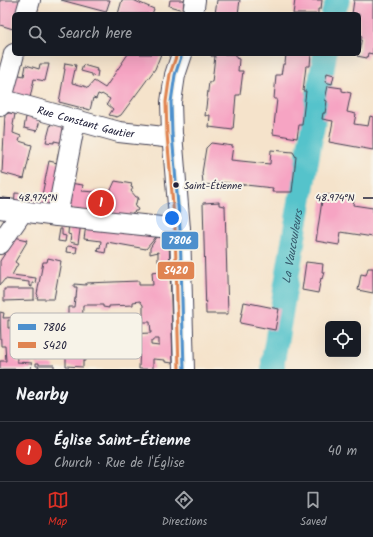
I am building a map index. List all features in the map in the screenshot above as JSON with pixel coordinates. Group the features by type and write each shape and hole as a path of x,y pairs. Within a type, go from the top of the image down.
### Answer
{"street":[{"path":"27,12 30,0"},
{"path":"193,12 195,0"},
{"path":"0,102 13,56"},
{"path":"181,56 175,76 171,102 180,229 184,369"},
{"name":"Rue Constant Gautier","path":"0,102 119,132 173,138"},
{"path":"57,216 75,121"},
{"path":"0,208 57,216 180,229"},
{"path":"0,244 23,211"}],"building":[{"path":"0,0 21,0 18,12 12,12 12,29 0,25"},
{"path":"61,0 110,0 106,12"},
{"path":"122,0 133,0 154,9 153,12 119,12"},
{"path":"170,0 184,0 183,10 169,6"},
{"path":"217,0 240,0 238,12 215,12"},
{"path":"295,0 322,0 321,9 318,9 318,12 293,12"},
{"path":"354,0 373,0 373,54 368,53 367,58 357,56 361,56 361,12 352,12"},
{"path":"127,56 160,56 155,69 121,115 117,117 109,115 113,109 107,104 110,99 102,94 98,94 96,99 93,98 90,110 59,102 65,63 76,65 72,83 88,88 94,81 105,88"},
{"path":"215,56 236,56 236,58 239,59 238,71 243,71 240,95 236,95 233,130 209,127 210,115 205,116 209,82 212,82"},
{"path":"286,56 311,56 310,66 306,66 303,91 306,91 302,125 299,125 297,138 273,134 277,99 274,99 276,75 281,75 283,64 285,64"},
{"path":"40,64 49,64 45,81 34,79 30,98 9,93 15,74 24,76 26,65 39,69"},
{"path":"83,65 97,69 97,77 81,71"},
{"path":"327,73 334,75 332,84 325,82"},
{"path":"328,86 342,88 342,91 351,93 347,112 356,114 354,124 368,126 370,116 373,117 373,150 329,142 333,121 322,119 323,113 325,113 327,101 325,100"},
{"path":"5,114 15,114 13,133 21,136 19,141 32,145 24,179 2,173"},
{"path":"26,117 40,120 37,131 24,128"},
{"path":"51,123 68,127 64,143 54,141 54,143 46,142"},
{"path":"211,143 233,146 231,160 270,164 271,150 293,152 296,157 292,192 272,192 273,188 218,182 218,186 203,184 202,173 206,148"},
{"path":"49,161 62,164 53,207 14,207 15,193 42,195"},
{"path":"115,181 132,184 131,187 133,188 131,191 139,199 137,199 135,207 138,209 137,211 128,216 64,209 69,183 83,185 82,191 95,191 107,194 107,192 110,192"},
{"path":"323,194 354,199 353,205 373,208 373,237 341,232 339,245 316,241"},
{"path":"219,202 219,205 225,206 228,314 206,314 203,203"},
{"path":"69,221 81,223 78,244 70,242 71,235 68,234"},
{"path":"86,225 156,237 146,249 107,242 105,253 97,251 98,247 100,248 101,241 84,239"},
{"path":"60,229 62,229 62,235 66,236 65,242 58,241"},
{"path":"9,236 28,240 15,262 18,264 12,275 36,278 35,283 32,283 32,287 29,286 29,282 5,279 0,285 0,261 10,246"},
{"path":"157,237 169,239 173,363 165,362 165,360 153,359 153,369 139,369 139,359 142,359 142,333 151,333 150,322 143,322 143,305 140,301 133,302 133,305 109,306 109,308 103,307 103,305 83,305 83,313 68,313 68,307 74,307 77,287 74,287 74,284 86,285 86,283 139,281 139,285 153,285 152,272 161,271 160,262 158,262 158,252 150,254 150,248","holes":["153,339 159,339 159,346 151,345 151,341 153,341"]},
{"path":"67,246 77,247 76,253 66,252"},
{"path":"48,258 61,261 54,299 37,299 43,262 47,262"},
{"path":"306,262 323,264 322,272 324,272 322,279 321,278 318,293 302,290"},
{"path":"368,268 373,268 373,293 358,290 361,274 366,275"},
{"path":"4,289 34,289 34,300 4,301"},
{"path":"244,302 279,309 275,330 240,323"},
{"path":"0,312 4,313 3,318 10,318 10,320 8,320 8,328 10,328 10,359 17,359 17,362 32,363 31,369 0,369 0,361 6,361 5,346 1,346"},
{"path":"66,359 85,359 85,361 83,361 83,367 66,366"},
{"path":"36,363 39,363 39,365 54,365 54,369 38,369 39,366 36,366"}],"waterway":[{"name":"La Vaucouleurs","path":"334,12 338,0"},
{"name":"La Vaucouleurs","path":"273,369 273,361 325,56"}],"transit line":[{"name":"5420","path":"176,56 170,74 166,102 167,134 175,229 179,369"},
{"name":"7806","path":"181,56 175,75 171,102 172,134 180,229 184,369"}],"place":[{"name":"Saint-Étienne","path":"176,185"},
{"name":"Église Saint-Étienne","path":"101,203"}]}
